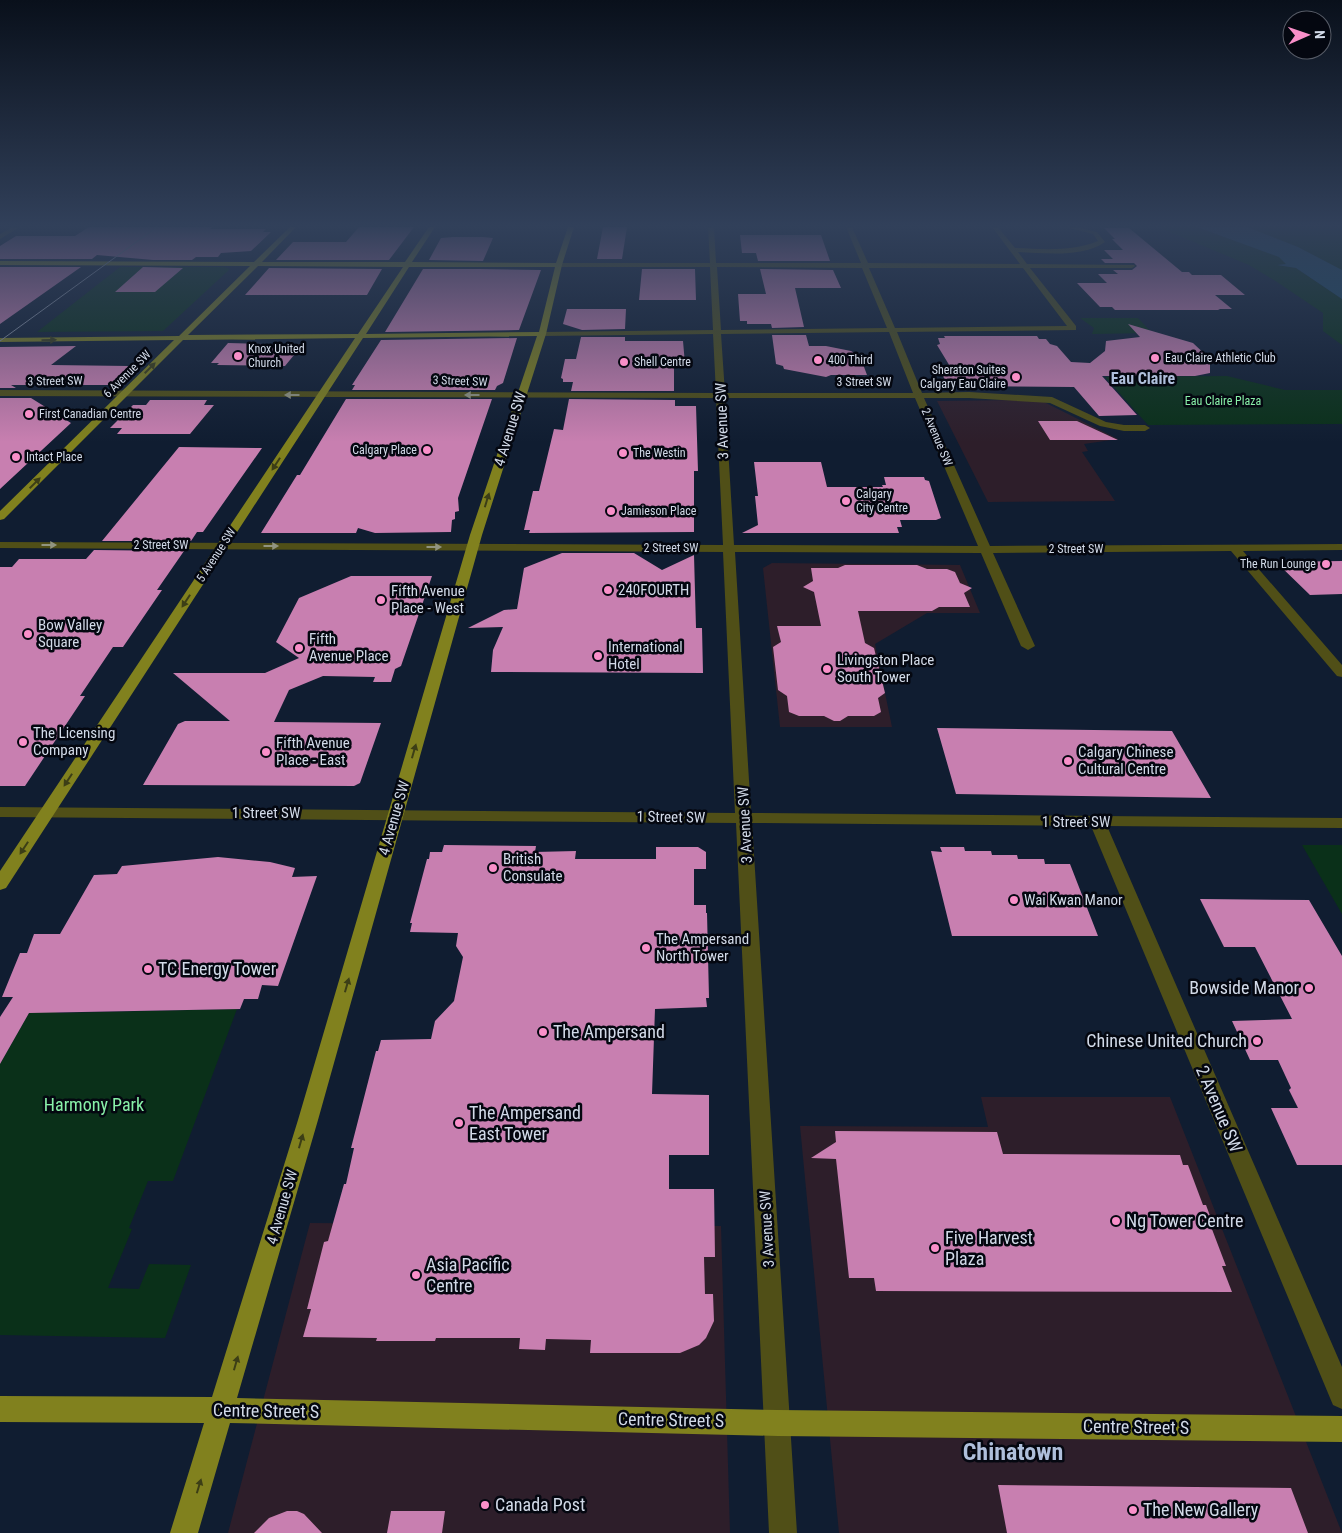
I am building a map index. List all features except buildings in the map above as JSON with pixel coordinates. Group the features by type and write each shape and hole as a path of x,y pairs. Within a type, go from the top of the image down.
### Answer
{"main road":[{"name":"6 Avenue SW","path":"0,517 220,299"},
{"name":"5 Avenue SW","path":"0,884 385,299"},
{"name":"4 Avenue SW","path":"184,1533 354,962 473,547 520,395 542,334 551,299"},
{"path":"0,340 542,334"},
{"name":"Centre Street S","path":"0,1409 222,1410 778,1423 1342,1429"}],"street":[{"name":"3 Avenue SW","path":"717,299 784,1533"},
{"name":"2 Avenue SW","path":"878,299 1028,646"},
{"path":"542,334 1073,328 1050,299"},
{"name":"3 Street SW","path":"0,393 322,395 419,393 520,395 969,394 1052,400 1103,424 1124,428 1145,428"},
{"name":"2 Street SW","path":"0,545 730,549 1342,547"},
{"path":"1234,548 1342,673"},
{"name":"1 Street SW","path":"0,812 1342,823"},
{"name":"2 Avenue SW","path":"1097,822 1342,1396"}],"shaded area":[{"path":"937,401 1042,401 1118,439 1084,444 1088,451 1082,452 1115,501 988,502"},
{"path":"772,563 960,565 980,613 927,613 875,644 892,727 780,727 763,568"},
{"path":"981,1097 1170,1097 1342,1533 839,1533 800,1126 988,1127"},
{"path":"310,1223 721,1226 730,1533 228,1533"}],"green space":[{"path":"80,299 198,299 163,331 37,332"},
{"path":"1302,299 1342,299 1342,345 1323,331 1323,313"},
{"path":"1080,318 1138,318 1152,333 1092,334 1094,328"},
{"name":"Eau Claire Plaza","path":"1227,376 1285,390 1342,390 1342,424 1148,425 1105,377"},
{"path":"1302,845 1342,845 1342,914"},
{"name":"Harmony Park","path":"37,999 58,1013 237,1009 173,1181 148,1181 129,1228 132,1229 108,1288 139,1289 149,1264 191,1265 165,1338 0,1335 0,1064"}],"tram line":[{"path":"0,341 58,299"}],"place":[{"name":"Knox United Church","path":"238,356"},
{"name":"Eau Claire Athletic Club","path":"1155,358"},
{"name":"400 Third","path":"818,360"},
{"name":"Shell Centre","path":"624,362"},
{"name":"Sheraton Suites Calgary Eau Claire","path":"1016,377"},
{"name":"First Canadian Centre","path":"29,414"},
{"name":"Calgary Place","path":"427,450"},
{"name":"The Westin","path":"623,453"},
{"name":"Intact Place","path":"16,457"},
{"name":"Calgary City Centre","path":"846,501"},
{"name":"Jamieson Place","path":"611,511"},
{"name":"The Run Lounge","path":"1326,564"},
{"name":"240FOURTH","path":"608,590"},
{"name":"Fifth Avenue Place - West","path":"381,600"},
{"name":"Bow Valley Square","path":"28,634"},
{"name":"Fifth Avenue Place","path":"299,648"},
{"name":"International Hotel","path":"598,656"},
{"name":"Livingston Place South Tower","path":"827,669"},
{"name":"The Licensing Company","path":"23,742"},
{"name":"Fifth Avenue Place - East","path":"266,752"},
{"name":"Calgary Chinese Cultural Centre","path":"1068,761"},
{"name":"British Consulate","path":"493,868"},
{"name":"Wai Kwan Manor","path":"1014,900"},
{"name":"The Ampersand North Tower","path":"646,948"},
{"name":"TC Energy Tower","path":"148,969"},
{"name":"Bowside Manor","path":"1309,988"},
{"name":"The Ampersand","path":"543,1032"},
{"name":"Chinese United Church","path":"1257,1041"},
{"name":"The Ampersand East Tower","path":"459,1123"},
{"name":"Ng Tower Centre","path":"1116,1221"},
{"name":"Five Harvest Plaza","path":"935,1248"},
{"name":"Asia Pacific Centre","path":"416,1275"},
{"name":"Canada Post","path":"485,1505"},
{"name":"The New Gallery","path":"1133,1510"}],"district":[{"name":"Eau Claire","path":"1143,378"},
{"name":"Chinatown","path":"1013,1452"}]}
